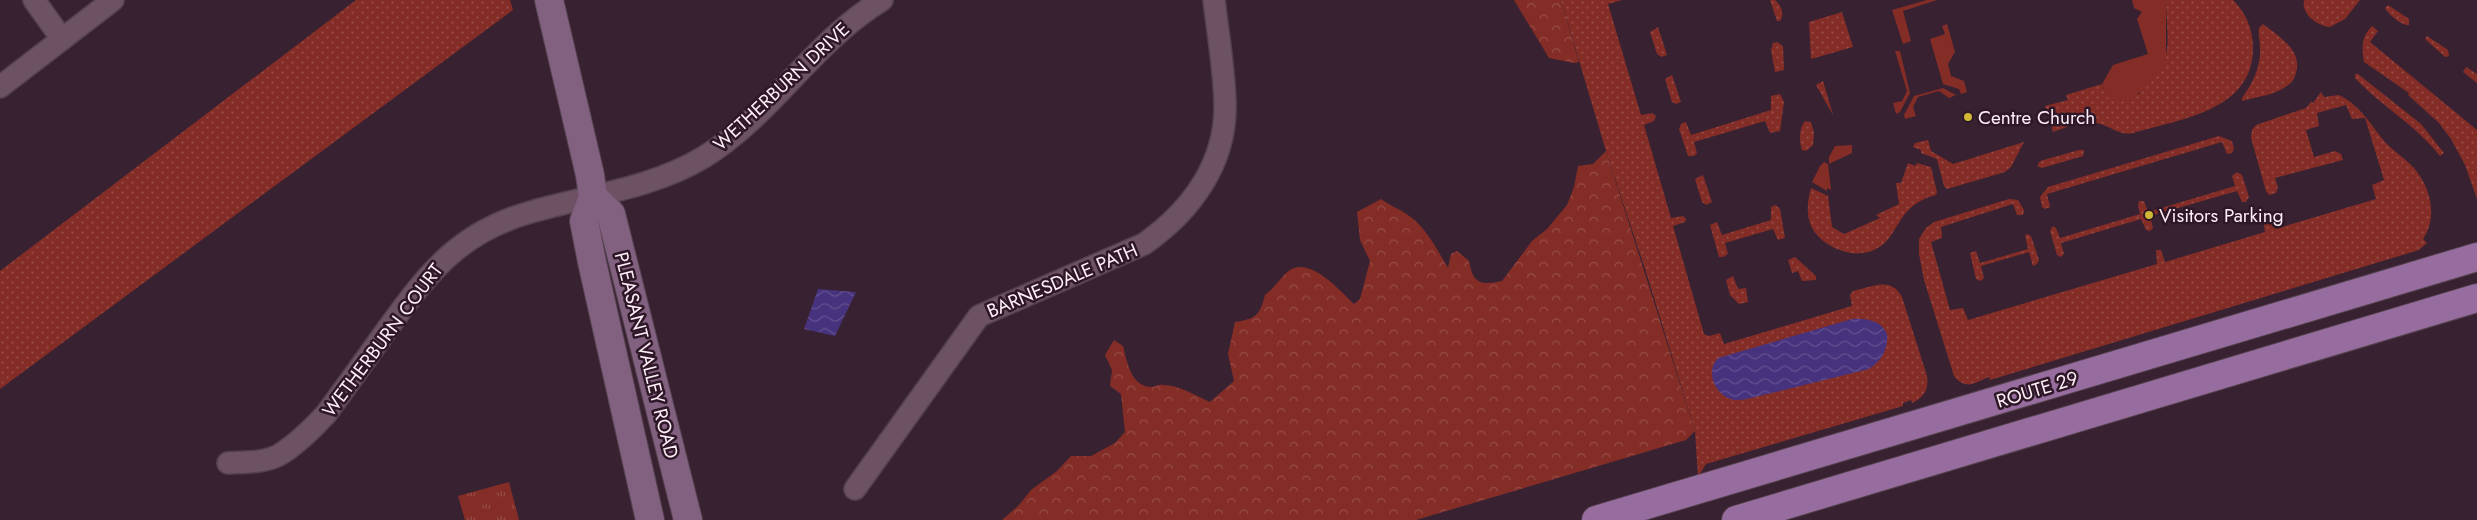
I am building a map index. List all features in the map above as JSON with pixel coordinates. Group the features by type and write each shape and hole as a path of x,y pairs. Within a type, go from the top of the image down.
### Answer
{"main road":[{"path":"549,0 593,197"},
{"name":"PLEASANT VALLEY ROAD","path":"650,520 584,221 593,197 612,214 688,520"},
{"name":"ROUTE 29","path":"1596,520 2475,263"},
{"name":"ROUTE 29","path":"1736,520 2477,298"}],"street":[{"path":"34,0 62,39"},
{"path":"0,87 113,0"},
{"name":"WETHERBURN DRIVE","path":"593,197 647,183 669,174 703,157 724,143 744,127 824,44 846,25 882,0"},
{"name":"BARNESDALE PATH","path":"855,489 979,316 1144,244 1162,232 1193,199 1204,184 1217,155 1224,124 1225,102 1214,0"},
{"name":"WETHERBURN COURT","path":"228,463 264,460 278,455 312,430 326,414 421,283 443,260 465,242 507,220 593,197"}],"green space":[{"path":"356,0 510,0 513,10 0,389 0,271"},
{"path":"1514,0 1561,0 1579,62 1574,63 1549,58"},
{"path":"1561,0 1622,0 1608,4 1641,115 1652,113 1656,116 1654,121 1644,125 1671,218 1683,216 1686,219 1685,222 1673,226 1704,334 1709,336 1720,333 1724,344 1852,306 1850,295 1853,291 1887,285 1898,291 1902,297 1927,376 1926,389 1920,398 1912,403 1911,400 1903,403 1903,406 1706,464 1698,477 1695,431 1606,151"},
{"path":"1770,0 1775,0 1781,7 1782,15 1780,21 1777,21"},
{"path":"1927,0 1937,0 1903,11 1911,41 1903,44 1892,10"},
{"path":"2132,0 2166,0 2166,61 2157,76 2143,90 2134,96 2117,100 2108,98 2102,84 2113,65 2148,54 2137,19 2142,12 2134,8"},
{"path":"2166,0 2233,0 2238,5 2250,28 2253,41 2250,69 2241,86 2227,99 2211,109 2192,117 2133,133 2118,132 2101,124 2091,122 2053,132 2045,106 2068,100 2066,95 2102,84 2104,90 2139,94 2151,81 2159,70 2167,51"},
{"path":"2304,0 2360,0 2345,19 2330,27 2315,22 2307,14"},
{"path":"2388,5 2409,19 2409,25 2399,22 2393,17 2385,8"},
{"path":"1842,12 1853,47 1811,59 1809,22"},
{"path":"1947,24 1955,52 1948,64 1951,76 1964,81 1967,92 1961,94 1959,89 1943,84 1930,39 1945,34 1942,26"},
{"path":"2263,24 2288,44 2293,51 2296,57 2296,73 2292,82 2282,89 2271,94 2242,101 2258,68 2260,54 2259,28"},
{"path":"2372,26 2378,31 2370,42 2477,130 2477,199 2465,165 2451,139 2439,123 2408,95 2409,93 2364,62 2363,43 2368,30"},
{"path":"1658,27 1667,55 1661,57 1657,54 1650,32"},
{"path":"2427,36 2448,50 2449,56 2445,57 2425,39"},
{"path":"1777,42 1783,46 1784,70 1775,72 1771,50 1773,43"},
{"path":"1895,51 1900,51 1910,93 1900,112 1896,114 1893,103 1902,101 1907,91"},
{"path":"2466,67 2477,74 2477,83 2463,72"},
{"path":"2355,74 2358,74 2421,124 2444,153 2440,156 2420,135 2365,88 2355,78"},
{"path":"1672,75 1681,102 1676,104 1672,102 1665,79"},
{"path":"1823,81 1833,115 1816,85"},
{"path":"1943,88 1956,95 1949,98 1939,91 1918,97 1913,107 1916,116 1905,119 1904,115 1914,96"},
{"path":"2321,92 2324,97 2339,95 2353,104 2365,116 2385,142 2414,168 2425,184 2431,212 2428,230 2423,239 2427,243 2419,250 1990,380 1989,377 1976,383 1968,384 1959,381 1954,376 1924,280 1919,254 1919,239 1926,228 1934,222 2009,199 2018,200 2024,210 2023,215 2017,215 2013,204 1941,227 1942,238 1931,242 1950,310 1963,308 1968,320 2157,264 2156,250 2161,250 2165,262 2265,232 2263,219 2267,216 2271,218 2275,229 2376,199 2372,185 2384,180 2365,118 2352,119 2346,105 2317,113 2319,126 2306,130 2314,157 2335,151 2341,154 2343,160 2275,178 2278,187 2276,193 2269,195 2266,191 2251,138 2252,130 2256,125 2306,108 2311,102 2313,103"},
{"path":"1780,94 1784,102 1780,131 1770,133 1765,121 1694,142 1697,153 1694,156 1688,156 1679,129 1681,124 1686,122 1691,135 1771,110 1771,96"},
{"path":"1805,121 1811,122 1814,133 1813,145 1806,151 1802,150 1800,143 1801,131"},
{"path":"2219,136 2232,141 2234,149 2232,153 2227,154 2222,142 2047,194 2050,207 2045,209 2042,207 2040,197 2048,187"},
{"path":"1928,140 1931,151 1953,164 2024,142 2011,167 2005,172 1947,189 1944,186 1937,159 1921,153 1921,150 1913,147 1915,143"},
{"path":"1852,145 1852,153 1829,164 1829,157 1835,146"},
{"path":"2084,150 2083,156 2042,168 2037,166 2040,161"},
{"path":"1606,151 1695,431 1686,440 1416,520 1002,520 1019,505 1031,490 1057,471 1071,456 1091,456 1115,443 1125,432 1121,394 1110,386 1112,370 1105,355 1114,340 1123,346 1131,372 1139,383 1152,387 1169,385 1210,402 1234,381 1228,354 1235,322 1256,315 1259,312 1265,295 1290,270 1298,267 1307,268 1325,277 1354,304 1360,299 1370,261 1360,240 1357,212 1381,199 1405,213 1418,224 1430,238 1448,268 1451,254 1457,251 1469,261 1473,275 1480,282 1502,281 1532,241 1547,229 1567,205 1574,187 1578,166 1593,164"},
{"path":"1824,162 1828,164 1831,190 1827,188 1827,191 1812,182"},
{"path":"1908,163 1915,166 1917,163 1931,167 1937,192 1936,195 1922,200 1912,207 1883,245 1865,253 1846,252 1828,244 1814,231 1808,214 1811,188 1828,196 1832,227 1844,234 1880,218 1876,215 1899,204 1896,183 1901,183"},
{"path":"2237,172 2242,175 2249,197 2246,202 2242,202 2237,191 2150,216 2153,228 2150,231 2146,230 2141,219 2061,243 2064,254 2061,257 2057,255 2050,231 2053,226 2056,228 2060,238 2140,214 2139,201 2144,201 2148,212 2235,186 2232,176"},
{"path":"1703,175 1712,202 1706,205 1702,202 1695,179"},
{"path":"1776,205 1780,209 1785,238 1778,240 1773,229 1725,243 1728,254 1719,257 1710,225 1717,222 1722,235 1771,220 1771,207"},
{"path":"2025,235 2031,236 2039,260 2037,264 2033,266 2029,252 1981,266 1984,278 1981,281 1976,279 1970,253 1976,251 1980,263 2028,249"},
{"path":"1795,257 1816,276 1816,280 1802,281 1798,271 1792,273 1788,260"},
{"path":"1733,276 1738,289 1746,288 1748,302 1739,304 1730,295 1726,280"},
{"path":"509,482 519,520 465,520 458,496"}],"water":[{"path":"818,289 856,292 835,336 804,329"},
{"path":"1852,319 1863,319 1877,323 1887,334 1887,344 1883,354 1877,363 1869,369 1742,400 1728,398 1715,385 1712,368 1718,358"}],"place":[{"name":"Centre Church","path":"1968,117"},
{"name":"Visitors Parking","path":"2149,215"}]}
